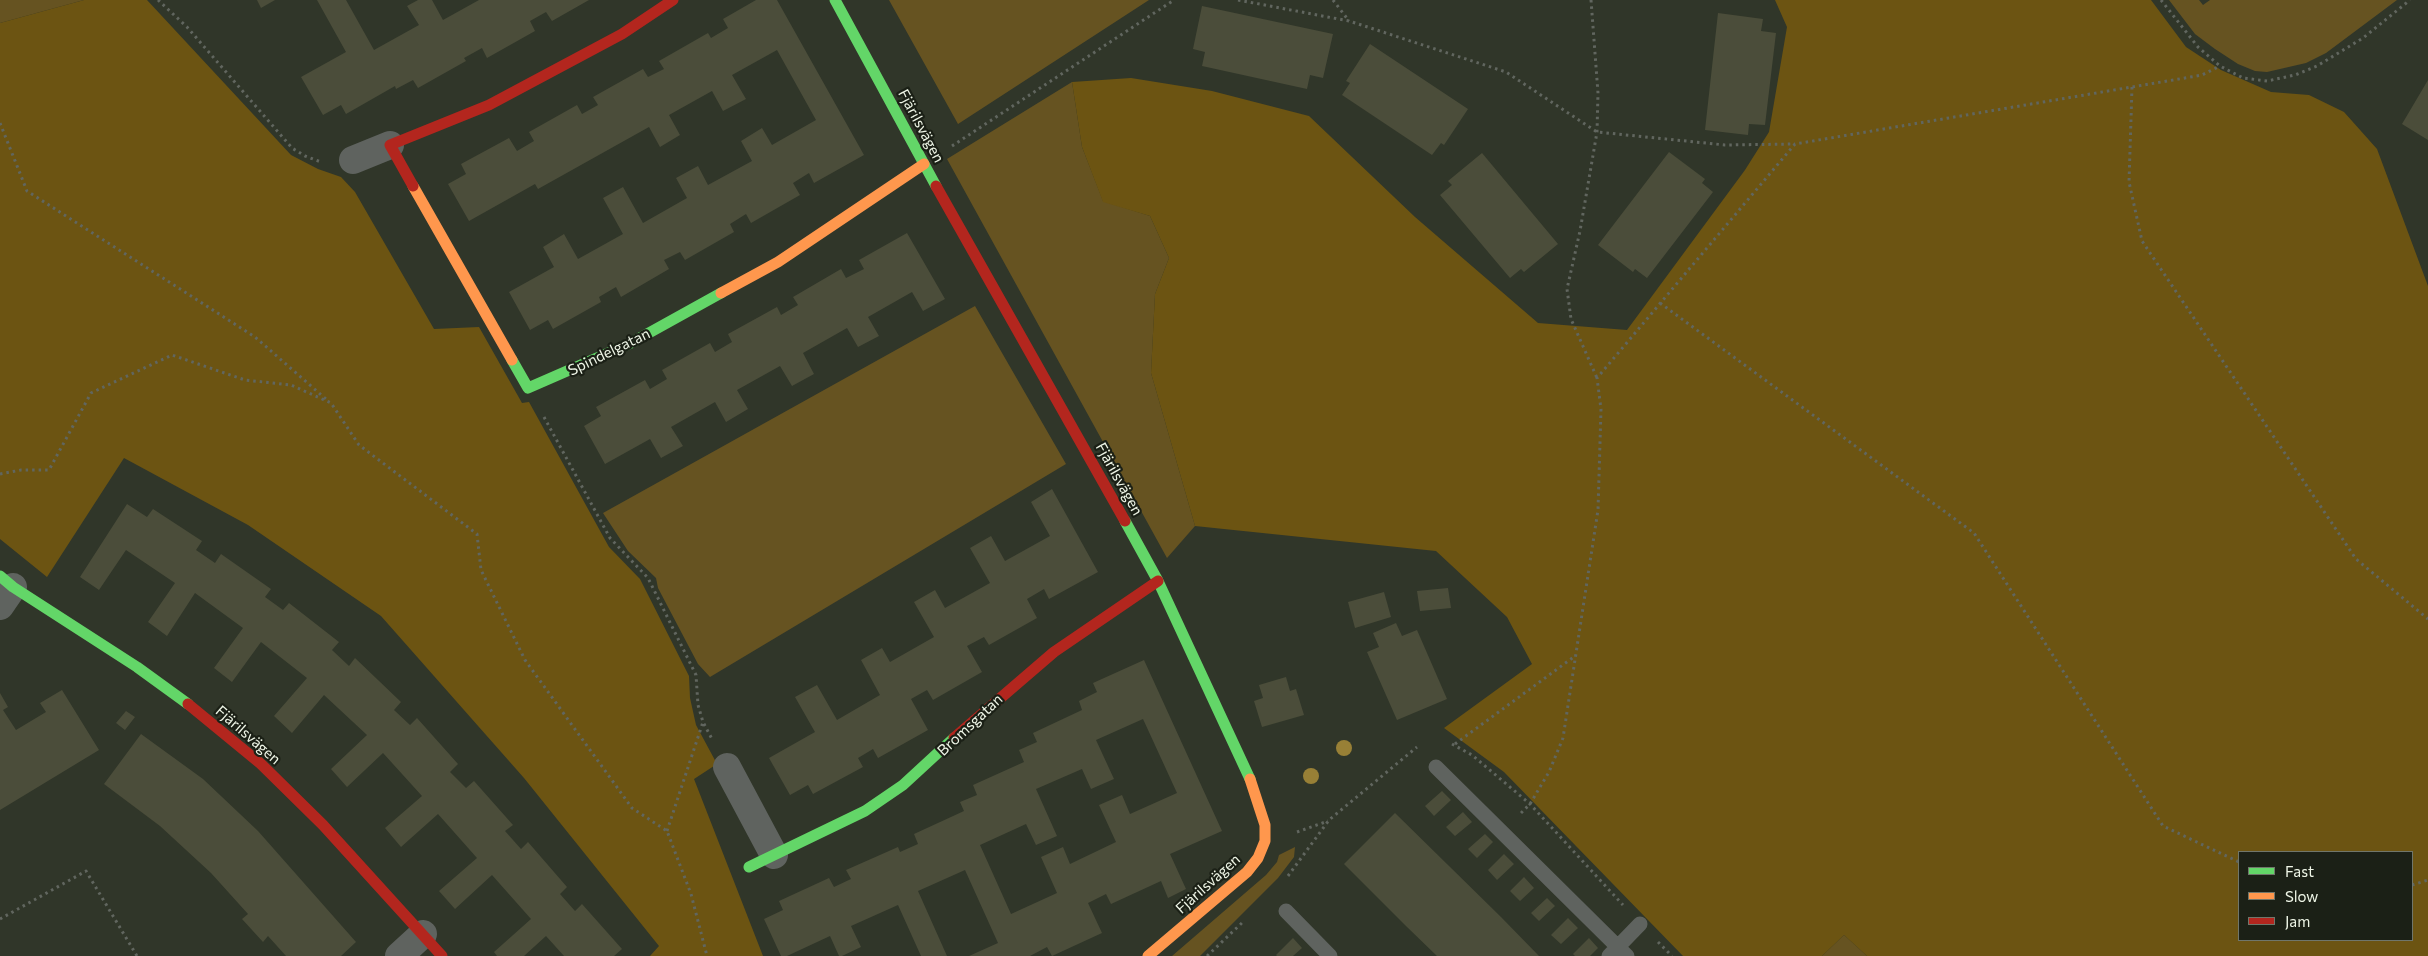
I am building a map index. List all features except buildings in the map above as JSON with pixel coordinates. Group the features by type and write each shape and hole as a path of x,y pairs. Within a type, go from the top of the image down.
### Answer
{"street":[{"path":"353,160 489,105 622,34 673,0"},
{"name":"Fjärilsvägen","path":"835,0 924,164 1158,581 1255,789 1265,825 1265,841 1258,858 1247,872 1148,956"},
{"path":"390,146 528,388"},
{"name":"Spindelgatan","path":"528,388 580,367 629,344 778,262 924,164"},
{"name":"Bromsgatan","path":"749,867 865,811 903,785 1000,697 1054,652 1158,581"},
{"name":"Fjärilsvägen","path":"4,590 137,667 201,714 261,764 323,825 442,956"},
{"path":"727,767 774,855"},
{"path":"399,956 423,934"}],"lane":[{"path":"1436,767 1618,953 1640,924"},
{"path":"1286,911 1330,956"}],"path":[{"path":"158,0 187,27 292,148 305,156 335,165 353,160"},
{"path":"924,164 1174,0"},
{"path":"1238,0 1349,21 1506,72 1597,132 1725,146 1795,144 2202,75 2220,66"},
{"path":"1333,0 1349,21"},
{"path":"1530,804 1549,772 1563,738 1598,510 1601,409 1597,378 1571,319 1567,289 1580,231 1597,132 1598,93 1591,0"},
{"path":"2161,0 2198,47 2220,66 2243,78 2267,81 2295,75 2317,66 2363,38 2410,0"},
{"path":"2132,87 2129,182 2142,241 2356,559 2428,619"},
{"path":"0,123 27,191 255,337 331,403 359,446 477,534 481,570 525,660 632,808 667,831 690,894 707,956"},
{"path":"1597,378 1795,144"},
{"path":"1660,303 1974,533 2162,826 2238,862"},
{"path":"0,474 21,470 49,470 91,393 172,355 245,380 291,385 331,403"},
{"path":"528,388 606,531 648,578 696,675 698,705 703,722 727,767"},
{"path":"1455,744 1575,656"},
{"path":"667,831 703,722"},
{"path":"1448,743 1455,744 1472,755 1530,804 1640,924 1672,956"},
{"path":"1283,882 1302,861 1329,820 1414,748 1421,745"},
{"path":"0,919 86,871 137,956"},
{"path":"2413,885 2428,880"},
{"path":"1207,956 1250,916"}],"shaded area":[{"path":"0,0 84,0 0,23"},
{"path":"84,0 147,0 291,155 318,169 341,177 355,192 434,329 479,327 522,403 529,402 609,547 640,579 689,676 690,698 696,725 717,764 694,779 763,956 650,956 659,946 524,778 381,616 248,525 124,458 47,577 0,539 0,23"},
{"path":"889,0 1149,0 958,124"},
{"path":"1775,0 2151,0 2186,47 2221,70 2271,92 2309,95 2344,112 2377,149 2428,286 2428,956 1867,956 1844,935 1822,956 1683,956 1504,772 1444,728 1532,664 1507,617 1436,551 1195,526 1151,373 1155,294 1169,258 1150,216 1103,202 1082,147 1072,82 1131,78 1212,91 1309,116 1415,217 1538,323 1627,330 1745,170 1769,132 1787,27"},
{"path":"2169,0 2199,0 2203,5 2210,0 2397,0 2326,53 2306,63 2267,72 2255,71 2238,64 2215,49 2195,34"},
{"path":"1072,82 1082,147 1103,201 1150,216 1169,258 1155,294 1151,373 1195,526 1167,558 947,159"},
{"path":"975,306 1066,464 710,677 698,664 658,588 656,578 628,551 603,513"},
{"path":"1295,847 1294,857 1278,878 1200,956 1172,956 1266,875 1277,862 1279,855"},
{"path":"1844,935 1867,956 1822,956"}],"traffic: fast":[{"path":"835,0 936,186"},
{"path":"512,360 528,388 629,344 721,293"},
{"path":"1125,521 1158,581 1250,779"},
{"path":"0,576 13,587 137,667 188,704"},
{"path":"749,867 865,811 903,785 954,738"}],"traffic: slow":[{"path":"721,293 778,262 924,164"},
{"path":"413,186 512,360"},
{"path":"1148,956 1247,872 1258,858 1265,841 1265,825 1250,779"}],"traffic: jam":[{"path":"413,186 390,145 489,105 622,34 673,0"},
{"path":"936,186 1125,521"},
{"path":"954,738 1054,652 1158,581"},
{"path":"188,704 261,764 323,825 442,956"}]}
